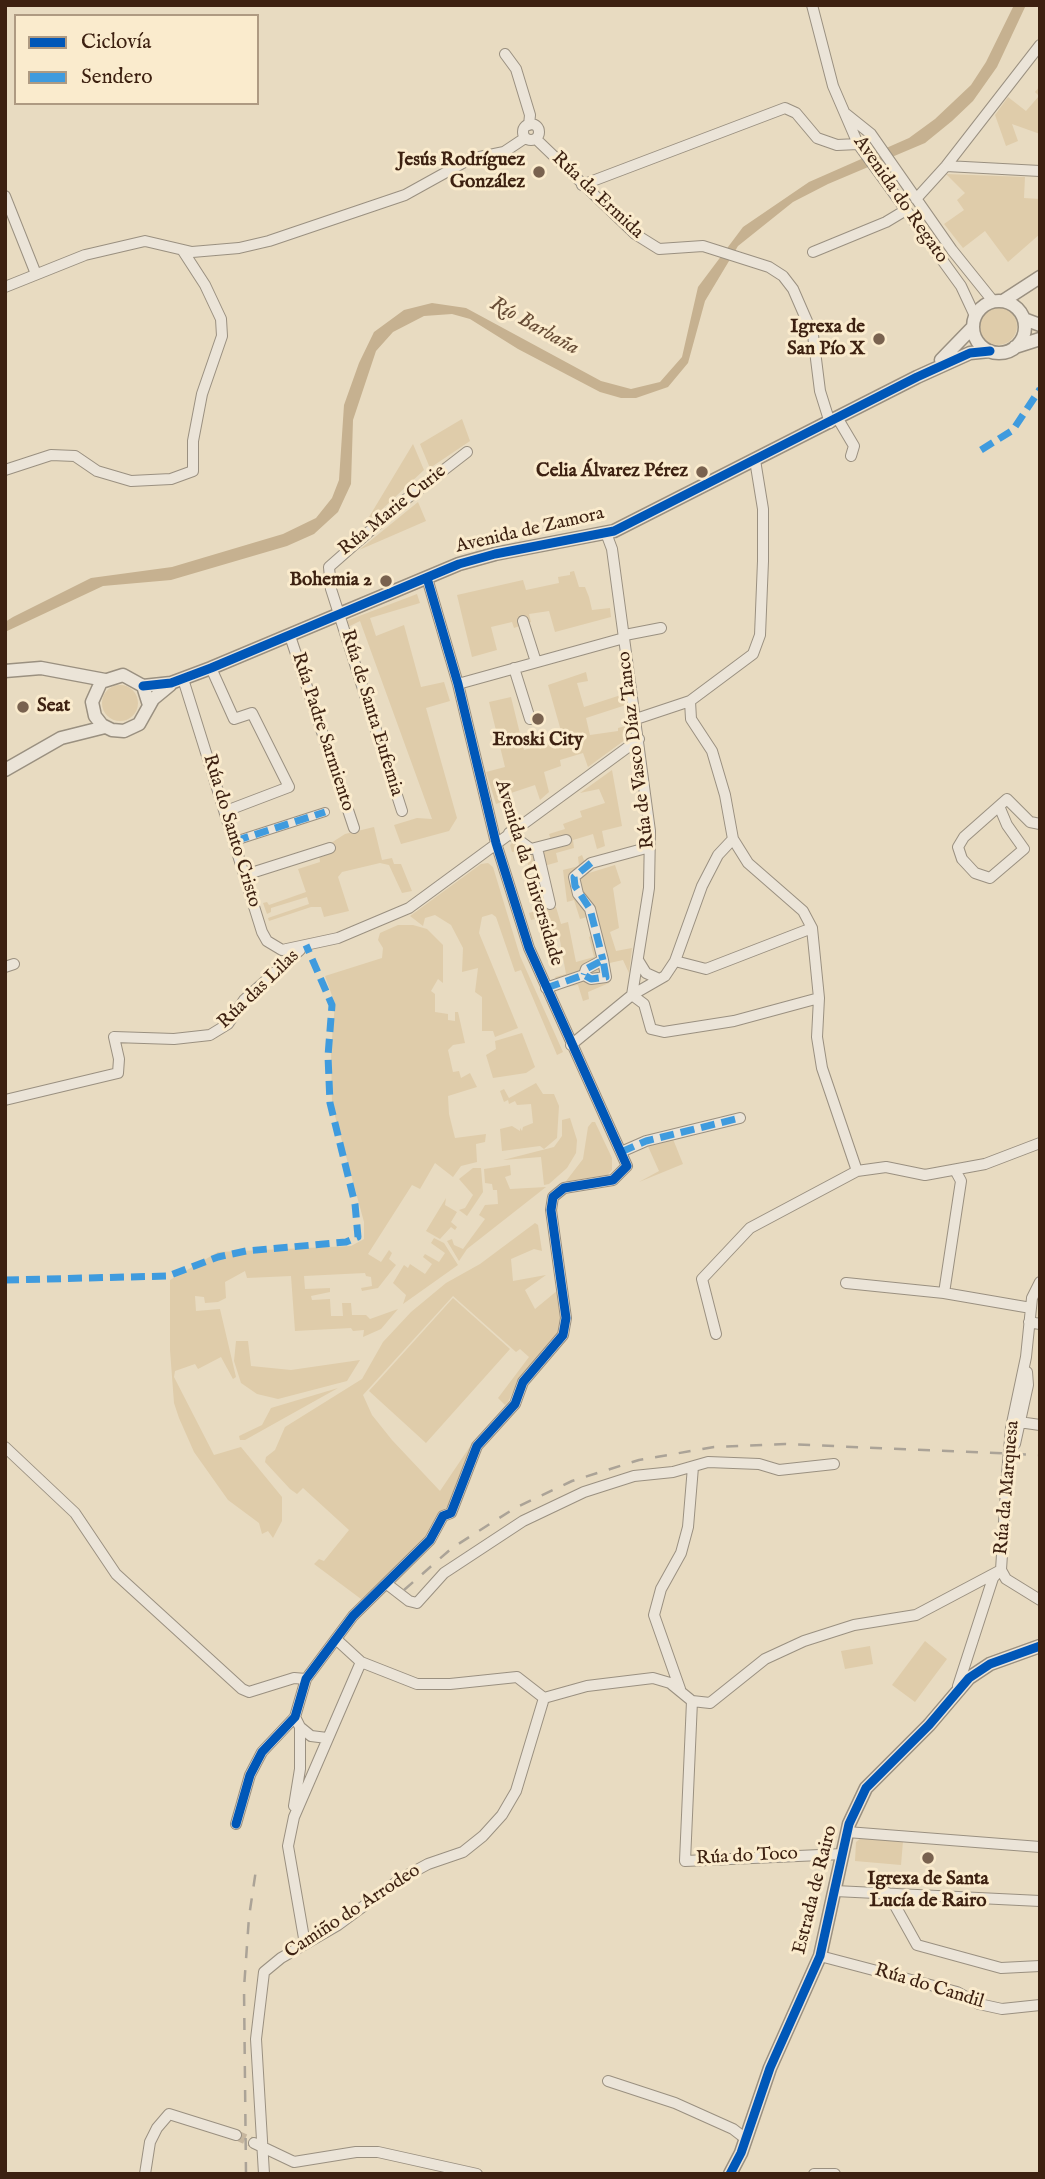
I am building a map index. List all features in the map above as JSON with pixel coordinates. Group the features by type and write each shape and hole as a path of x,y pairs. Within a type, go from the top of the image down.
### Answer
{"street":[{"path":"812,5 843,112"},
{"path":"916,199 946,166 1040,45"},
{"name":"Rúa da Ermida","path":"505,54 516,69 530,115 529,125 538,130 531,138 635,234 659,249 703,246 777,271 793,289 813,335 820,391 834,421"},
{"path":"582,185 785,108 796,113 817,138 837,145 858,144"},
{"name":"Avenida do Regato","path":"843,112 871,134 916,199 998,301"},
{"name":"Avenida do Regato","path":"843,112 858,144 961,286 974,322"},
{"path":"5,287 85,256 145,241 183,251 239,248 269,241 297,229 405,195 470,159 504,152 531,138"},
{"path":"946,166 1039,171"},
{"path":"5,196 36,274"},
{"path":"813,252 886,222 906,210"},
{"path":"5,470 51,455 75,456 97,471 131,481 171,480 193,471 193,441 202,394 222,336 221,318 205,285 183,251"},
{"path":"1040,277 1027,288 982,306 974,322 979,344 990,351 1003,352 1040,339"},
{"path":"1015,347 1024,332 1022,315 1027,288"},
{"path":"998,301 1040,325"},
{"name":"Avenida de Zamora","path":"917,377 953,351 974,322"},
{"name":"Avenida de Zamora","path":"5,671 34,667 105,680 123,675 143,686 177,681 479,558 606,533 834,421 917,377 970,353 990,351"},
{"path":"834,421 854,446 850,456"},
{"name":"Rúa Marie Curie","path":"341,615 328,576 331,564 467,452"},
{"path":"636,719 690,701 753,654 760,635 763,509 755,460"},
{"name":"Rúa de Vasco Díaz Tanco","path":"606,533 612,549 639,739 650,847 649,888 632,995"},
{"name":"Avenida da Universidade","path":"387,1584 430,1540 443,1517 451,1513 477,1446 515,1404 523,1382 563,1335 566,1318 551,1210 554,1197 564,1188 613,1180 627,1166 529,948 496,843 458,684 427,578"},
{"name":"Rúa de Santa Eufemia","path":"341,615 402,811"},
{"path":"523,621 536,662"},
{"name":"Rúa de Vasco Díaz Tanco","path":"624,637 661,628"},
{"name":"Rúa Padre Sarmiento","path":"290,636 354,828"},
{"path":"458,684 624,637"},
{"path":"211,668 234,719 252,713 289,787 226,811"},
{"path":"514,668 530,719"},
{"path":"71,675 94,694"},
{"path":"5,770 61,738 86,720 93,709 94,694 105,680"},
{"name":"Avenida de Zamora","path":"105,727 120,731 134,727 145,715 149,705 177,681"},
{"name":"Rúa do Santo Cristo","path":"177,681 226,811 267,941 282,950 306,946"},
{"path":"143,686 149,705"},
{"path":"690,701 691,719 712,751 725,795 733,839 748,863 803,911 812,928 819,998 817,1037 822,1068 858,1171"},
{"path":"61,738 105,727 93,709"},
{"path":"306,946 348,934 409,908 639,739"},
{"path":"999,806 1007,825 1024,849 990,878 975,873 962,859 958,847 964,837 999,806 1007,799 1030,822 1040,824"},
{"path":"235,841 325,812"},
{"path":"509,833 531,849 566,840"},
{"path":"571,1045 632,995 657,978 665,976 675,961 702,886 718,855 733,839"},
{"path":"546,988 584,975 591,979 606,977 590,909 578,894 574,877 591,863 650,847"},
{"path":"245,875 330,848"},
{"path":"537,848 550,904"},
{"path":"675,961 706,969 812,928"},
{"name":"Rúa das Lilas","path":"5,1100 118,1073 120,1059 114,1037 174,1039 209,1035 228,1024 244,1000 282,963 306,946"},
{"path":"584,975 586,969 603,960"},
{"path":"638,960 646,973 657,978"},
{"path":"632,995 644,1004 651,1029 664,1032 734,1021 819,998"},
{"path":"621,1152 646,1141 740,1118"},
{"path":"716,1334 702,1279 750,1228 858,1171 886,1167 925,1175 985,1164 1040,1143"},
{"path":"944,1293 961,1181 955,1170"},
{"name":"Rúa da Marquesa","path":"1040,1282 1031,1308 1034,1323 1007,1474 1001,1570 1006,1579 1040,1600"},
{"path":"846,1283 944,1293 1031,1308"},
{"path":"1015,1425 1040,1425"},
{"name":"Rúa da Marquesa","path":"1015,1425 1015,1444"},
{"path":"5,1447 75,1513 116,1574 242,1689 249,1692 294,1678 306,1679"},
{"path":"305,1944 288,1846 300,1769 297,1722 306,1679 353,1616 387,1584 409,1601 417,1603 444,1573 523,1521 584,1492 634,1476 708,1462 759,1464 779,1470 834,1464"},
{"path":"680,1689 654,1615 661,1589 681,1553 688,1527 692,1467"},
{"path":"337,1640 361,1662 417,1684 450,1684 517,1677 544,1698 587,1686 653,1678 670,1682 692,1701 710,1703 765,1659 804,1641 854,1625 916,1615 1001,1570"},
{"path":"955,1691 964,1673 993,1578 1001,1570"},
{"name":"Estrada de Rairo","path":"730,2174 746,2139 769,2068 820,1955 847,1832 866,1788 929,1725 955,1691 990,1664 1040,1646"},
{"path":"294,1816 361,1662"},
{"name":"Camiño do Arrodeo","path":"264,2174 265,2149 256,2039 264,1972 338,1925 402,1878 428,1864 463,1852 483,1836 502,1815 516,1791 544,1698"},
{"name":"Rúa do Toco","path":"692,1701 685,1861 843,1854"},
{"path":"297,1722 312,1736 327,1738"},
{"path":"236,1824 250,1775 262,1752 297,1722"},
{"path":"847,1832 1040,1847"},
{"path":"835,1891 1020,1903 1040,1901"},
{"path":"888,1893 917,1945 1001,1968 1040,1966"},
{"name":"Rúa do Candil","path":"820,1955 957,1992 979,2004 1002,2009 1040,2006"},
{"path":"608,2081 676,2103 733,2129 746,2139"},
{"path":"145,2174 150,2142 169,2113 236,2135"},
{"path":"254,2143 294,2162 356,2152 378,2152 477,2174"},
{"path":"814,2174 835,2174"}],"shaded area":[{"path":"1014,5 1026,5 997,67 973,101 952,121 925,143 828,184 793,202 738,246 705,301 688,363 668,387 636,398 621,398 600,392 518,349 470,319 452,314 424,316 393,332 376,351 353,420 351,484 338,512 314,534 287,546 171,580 103,586 5,632 5,622 91,578 172,567 283,534 316,518 332,498 339,480 344,405 359,363 374,332 404,310 432,303 466,308 601,381 631,389 660,382 682,357 698,287 743,227 809,182 909,138 935,119 971,85 986,62"},
{"path":"1040,86 1040,134 1012,124 1018,141 1006,146 995,115 1008,97 1026,111 1039,96 1035,92"},
{"path":"946,174 1025,177 1024,198 1040,199 1040,234 1008,262 985,231 963,248 944,224 964,210 957,200 965,193"},
{"path":"998,307 1011,313 1017,326 1011,339 998,345 985,339 979,326 985,313"},
{"path":"462,419 470,441 430,468 420,444"},
{"path":"413,444 424,470 363,527"},
{"path":"418,502 426,521 359,550"},
{"path":"574,571 579,587 585,587 592,610 610,608 611,617 555,632 549,611 529,614 531,622 514,628 512,622 491,627 497,650 472,657 457,595 523,580 526,590 559,583 558,577 570,575 570,572"},
{"path":"417,594 420,603 370,618 376,636 404,625 421,687 444,682 450,701 426,708 457,818 449,831 401,844 394,825 417,818 432,819 360,621 348,627 346,621"},
{"path":"586,672 588,681 577,683 584,707 624,694 626,705 586,718 590,735 618,731 618,728 629,725 629,737 588,767 583,753 560,760 561,766 544,772 549,792 540,800 535,785 511,793 512,798 496,804 486,772 505,767 489,702 511,697 524,750 563,738 548,685"},
{"path":"120,685 132,691 138,703 132,715 120,721 108,715 102,703 108,691"},
{"path":"612,770 622,826 602,831 605,846 597,849 593,834 573,840 574,848 556,853 558,862 544,866 549,907 556,907 561,924 568,922 576,962 594,957 589,937 593,935 587,917 580,919 574,900 567,902 563,870 579,866 578,857 582,855 589,873 615,865 621,883 613,888 619,928 610,932 616,951 632,948 629,973 623,960 605,964 609,983 588,992 589,999 583,1001 578,985 560,988 555,977 566,974 559,935 550,936 544,917 531,920 529,913 541,909 536,890 540,887 534,869 529,870 525,850 512,852 510,845 522,833 528,844 551,840 549,834 565,829 563,824 582,817 580,811 605,803 599,789 580,793"},
{"path":"374,827 382,860 392,858 394,864 401,864 412,891 402,893 389,865 380,863 342,872 338,877 349,911 324,917 321,907 311,907 269,921 268,918 309,904 307,897 271,908 271,912 267,914 263,903 267,902 269,905 306,892 298,869 320,862 319,853 334,849 331,843 345,834"},
{"path":"488,863 493,867 520,956 563,1052 557,1055 521,970 515,972 496,917 492,914 482,917 479,933 518,1028 495,1037 493,1031 482,1031 482,997 475,992 478,968 462,972 463,948 451,925 435,915 425,918 423,926 410,916 481,864"},
{"path":"398,925 427,929 443,945 443,983 438,979 431,991 435,994 435,1012 448,1014 448,1020 455,1021 455,1012 458,1012 465,1043 453,1045 448,1050 453,1072 459,1071 461,1078 470,1073 477,1087 448,1096 449,1114 455,1138 486,1134 485,1142 476,1144 477,1162 461,1166 453,1177 435,1163 420,1189 412,1185 368,1254 381,1262 389,1250 392,1253 389,1259 396,1265 378,1288 362,1291 361,1288 372,1286 371,1277 365,1273 304,1276 305,1289 330,1288 330,1292 311,1296 312,1300 330,1299 331,1316 343,1316 342,1303 351,1303 352,1315 366,1315 370,1319 398,1309 381,1329 363,1337 364,1330 353,1331 351,1328 295,1331 291,1276 247,1278 245,1271 225,1282 226,1298 218,1302 205,1303 204,1297 195,1296 196,1311 220,1309 236,1377 233,1379 221,1357 198,1369 195,1364 175,1371 174,1377 214,1455 241,1447 282,1497 282,1521 273,1538 268,1531 262,1534 259,1523 228,1500 194,1452 179,1418 174,1403 170,1350 170,1280 218,1252 351,1246 364,1239 364,1222 332,1105 331,1050 335,1004 325,976 382,958 383,948 378,940 380,933"},
{"path":"522,1033 535,1067 526,1073 493,1078 486,1055 496,1049 495,1041"},
{"path":"536,1083 543,1094 554,1094 559,1106 557,1138 544,1149 540,1146 502,1151 500,1129 512,1126 522,1131 523,1127 533,1123 531,1104 517,1105 515,1101 509,1104 508,1100 504,1102 500,1091 504,1089 509,1098"},
{"path":"570,1118 577,1140 576,1153 567,1168 549,1184 544,1185 541,1157 503,1160 554,1147 562,1136 562,1120"},
{"path":"595,1122 612,1158 612,1170 603,1180 563,1185 583,1159 588,1127"},
{"path":"673,1139 683,1164 639,1182 659,1171 646,1142"},
{"path":"510,1165 511,1175 505,1177 510,1189 546,1187 467,1249 459,1261 447,1241 452,1239 454,1245 463,1249 485,1219 479,1215 485,1205 498,1204 497,1190 493,1190 492,1184 485,1183 484,1169"},
{"path":"473,1168 481,1168 483,1192 467,1216 459,1210 465,1208 473,1195 459,1179"},
{"path":"446,1198 445,1205 457,1212 451,1222 457,1227 455,1230 451,1227 440,1239 426,1231"},
{"path":"535,1223 538,1225 542,1251 534,1249 511,1259 513,1281 546,1275 525,1290 535,1309 558,1290 565,1320 556,1338 522,1374 505,1405 498,1398 529,1357 520,1349 516,1352 453,1296 363,1395 372,1415 392,1440 440,1491 473,1442 456,1497 437,1517 424,1544 361,1599 314,1564 319,1559 324,1561 349,1530 303,1488 297,1494 290,1489 265,1462 266,1457 275,1450 285,1427 362,1379 383,1342 411,1312 446,1283 480,1264"},
{"path":"434,1238 444,1243 458,1265 403,1304 406,1295 393,1283 404,1265 408,1268 410,1264 425,1274 432,1264 423,1257 425,1254 439,1262 445,1253 431,1243"},
{"path":"453,1298 510,1349 426,1443 369,1391"},
{"path":"236,1341 248,1341 251,1366 291,1370 360,1360 347,1381 278,1399 257,1394 241,1383 234,1361"},
{"path":"338,1388 245,1440 240,1440 239,1436 262,1425 271,1408"},
{"path":"925,1641 947,1659 915,1702 892,1685"},
{"path":"870,1646 873,1664 845,1669 841,1651"},
{"path":"861,1838 903,1841 901,1865 855,1861 856,1842"}],"tunnel":[{"path":"236,2135 254,2143"}],"railway":[{"path":"404,1590 452,1548 515,1508 572,1481 639,1460 714,1447 785,1444 1040,1455"},
{"path":"246,2174 244,1988 249,1917 257,1863"}],"marked path":[{"path":"981,450 1013,430 1040,389"},
{"path":"235,841 325,812"},
{"path":"591,863 574,877 575,886 590,909 603,960"},
{"path":"5,1280 168,1276 218,1257 246,1251 346,1242 358,1237 355,1204 330,1103 328,1056 332,1005 306,945"},
{"path":"546,988 584,975 591,979 606,977 603,960 586,969 584,975"},
{"path":"621,1152 646,1141 740,1118"}],"cycle path":[{"path":"143,686 171,683 211,668 459,564 495,554 614,531 917,377 970,353 990,351"},
{"path":"236,1824 250,1775 262,1752 295,1717 306,1679 353,1616 430,1540 443,1516 451,1513 477,1446 515,1404 523,1382 563,1335 566,1318 551,1210 553,1197 564,1188 613,1180 627,1166 529,948 496,843 458,684 427,578"},
{"path":"730,2174 741,2153 770,2068 820,1956 849,1824 866,1788 929,1725 969,1678 990,1664 1040,1646"}],"place":[{"name":"Jesús Rodríguez González","path":"539,172"},
{"name":"Igrexa de San Pío X","path":"879,339"},
{"name":"Celia Álvarez Pérez","path":"702,472"},
{"name":"Bohemia 2","path":"386,581"},
{"name":"Seat","path":"23,707"},
{"name":"Eroski City","path":"538,719"},
{"name":"Igrexa de Santa Lucía de Rairo","path":"928,1858"}],"water label":[{"name":"Río Barbaña","path":"534,327"}]}
